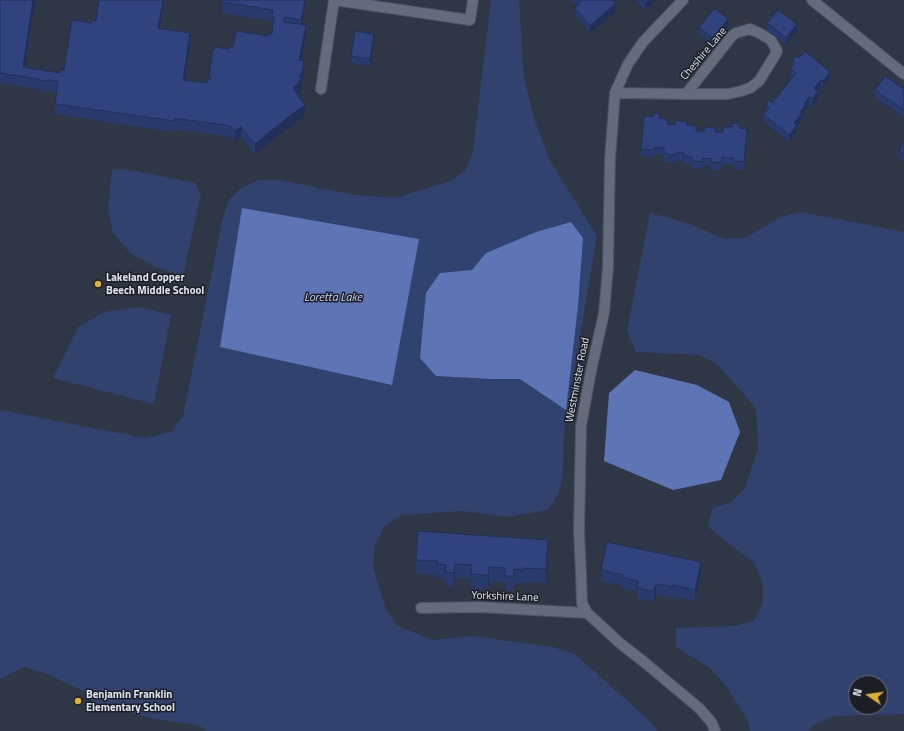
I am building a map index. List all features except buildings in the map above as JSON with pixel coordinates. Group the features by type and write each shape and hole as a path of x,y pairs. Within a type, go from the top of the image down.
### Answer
{"street":[{"path":"321,89 334,0 354,1 470,20 473,0"},
{"name":"Westminster Road","path":"587,613 582,603 579,531 581,426 604,313 608,268 610,159 615,93 628,64 643,42 683,0"},
{"path":"812,0 900,67 904,74"},
{"name":"Cheshire Lane","path":"750,29 771,40 777,50 759,81 750,88 728,94 686,94 736,33 750,29"},
{"path":"615,93 686,94"},
{"name":"Yorkshire Lane","path":"421,608 479,607 587,613"},
{"path":"587,613 621,644 699,708 712,723 715,731"}],"shaded area":[{"path":"491,0 519,0 524,78 535,121 550,161 597,236 564,430 563,473 559,493 548,510 507,517 463,511 402,515 384,527 375,546 373,567 385,607 397,626 433,640 472,636 553,647 575,654 652,723 657,731 207,731 198,725 156,719 95,705 83,691 45,673 25,667 0,679 0,410 145,438 172,432 183,416 222,222 228,201 241,188 259,180 279,180 355,195 395,198 451,181 466,170 473,150"},
{"path":"112,169 130,170 195,183 201,194 183,276 156,267 130,253 113,233 108,208"},
{"path":"801,212 904,232 904,714 888,714 888,675 848,675 848,715 868,715 833,716 814,725 808,731 750,731 747,718 724,683 710,668 676,647 676,628 735,626 754,621 763,602 763,583 754,563 708,527 713,507 731,503 745,488 758,449 756,408 717,364 700,355 636,352 627,331 650,213 687,223 725,239 745,238 781,217"},
{"path":"140,307 171,315 154,404 53,378 78,327 104,312"}],"water":[{"name":"Loretta Lake","path":"242,208 419,239 392,385 220,347"},
{"path":"571,222 583,238 578,306 566,410 520,379 436,376 420,358 426,293 440,273 472,270 486,253 536,232"},
{"path":"635,370 697,385 729,402 740,432 721,480 673,490 604,461 609,393"}],"place":[{"name":"Lakeland Copper Beech Middle School","path":"98,284"},
{"name":"Benjamin Franklin Elementary School","path":"78,701"}]}
